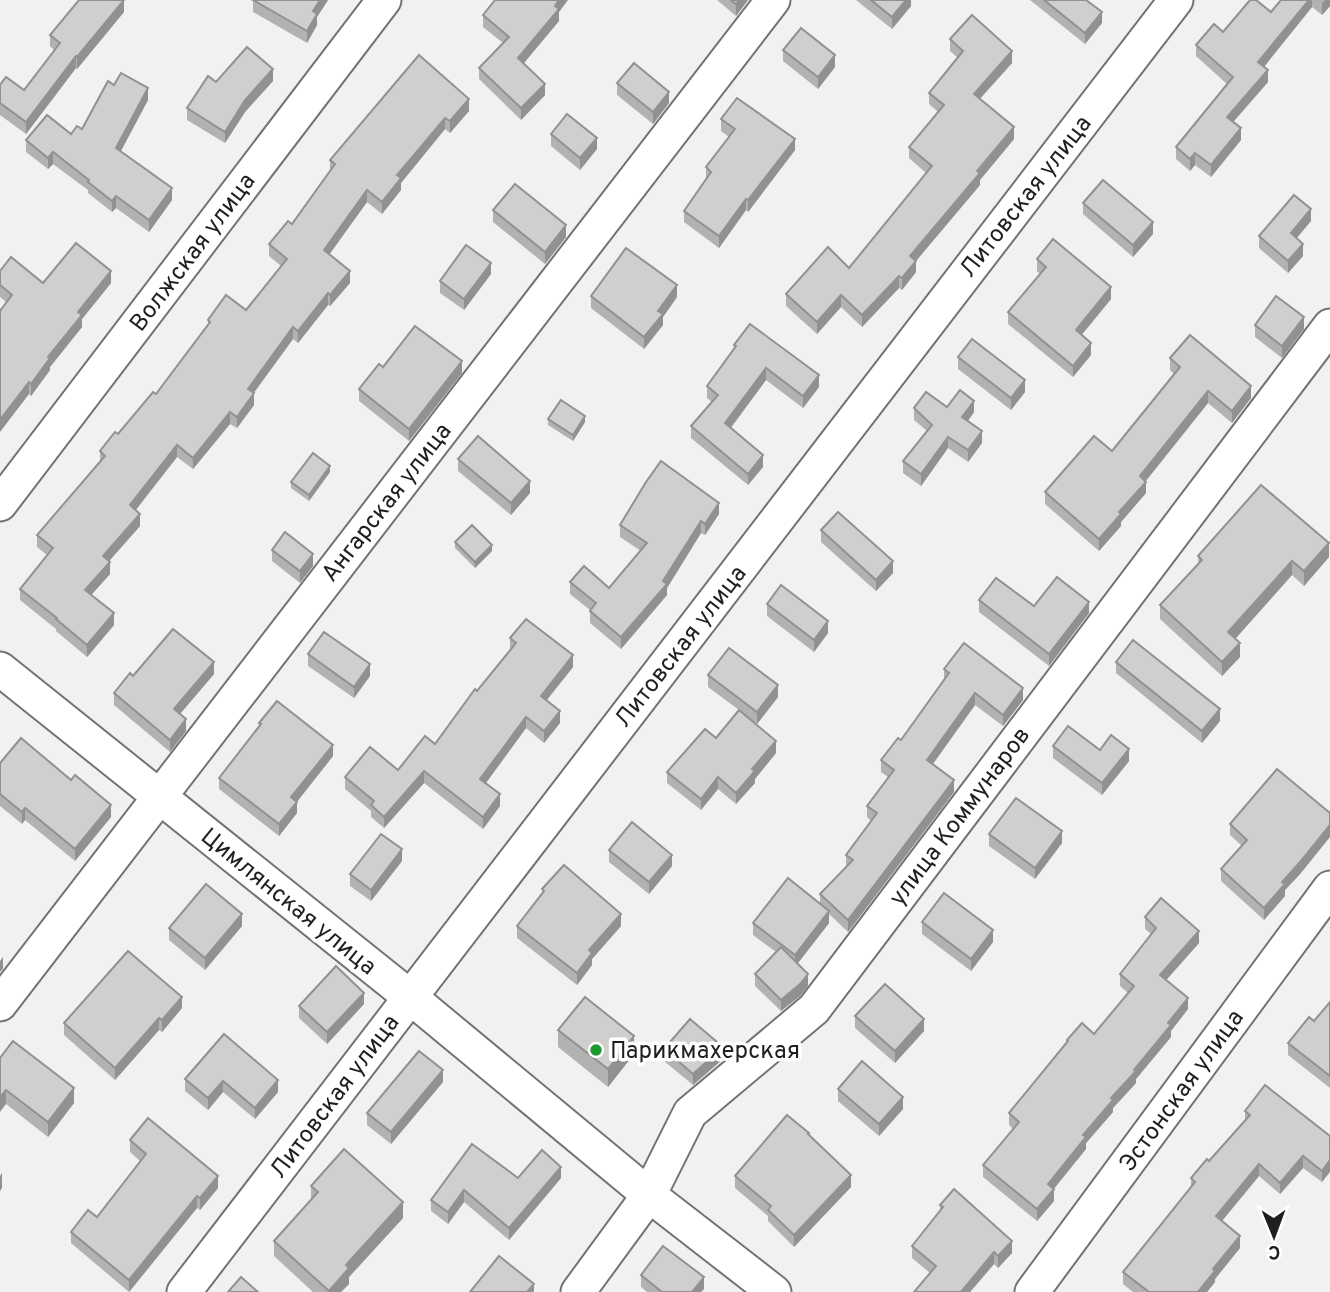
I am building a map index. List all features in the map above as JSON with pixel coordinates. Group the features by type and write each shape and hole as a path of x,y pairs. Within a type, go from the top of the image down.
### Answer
{"street":[{"name":"Волжская улица","path":"0,504 384,0"},
{"name":"Ангарская улица","path":"0,1004 773,0"},
{"name":"Литовская улица","path":"184,1292 1176,0"},
{"name":"улица Коммунаров","path":"578,1292 649,1195 690,1113 814,1009 1330,326"},
{"name":"Цимлянская улица","path":"0,669 410,997 649,1195 774,1292"},
{"name":"Эстонская улица","path":"1032,1292 1330,888"}],"building":[{"path":"79,0 124,0 76,56 26,122 0,103 0,85 6,77 24,90 60,43 50,35"},
{"path":"253,0 320,0 313,11 317,14 307,31"},
{"path":"495,0 559,0 555,6 559,9 518,58 545,84 521,108 479,68 509,37 483,15"},
{"path":"871,0 906,0 892,17"},
{"path":"1044,0 1086,0 1102,12 1085,33"},
{"path":"1250,0 1256,0 1271,12 1281,0 1309,0 1258,62 1268,70 1227,117 1241,128 1211,165 1195,153 1190,159 1176,147 1233,77 1196,45 1214,24 1223,32"},
{"path":"972,15 1012,51 974,94 1014,127 977,171 980,173 910,256 916,261 902,278 899,276 862,315 841,295 817,322 786,294 828,247 849,268 932,166 909,147 944,105 929,93 963,51 950,39"},
{"path":"801,28 835,55 818,77 783,50"},
{"path":"247,47 273,69 245,100 225,132 187,108 208,76 216,82"},
{"path":"419,55 469,99 450,121 445,118 397,175 401,178 382,202 367,190 324,250 350,271 330,295 328,293 298,331 293,327 248,389 254,393 237,417 230,412 193,458 177,445 130,505 140,514 103,556 110,562 85,590 114,613 87,645 20,589 53,548 37,535 105,456 100,451 115,432 118,434 153,392 156,394 210,322 208,320 226,295 246,310 287,259 269,244 288,221 292,224 335,164 330,160"},
{"path":"634,63 669,92 653,112 617,83"},
{"path":"121,73 148,88 116,148 172,188 149,220 116,196 112,201 53,152 48,158 26,140 47,115 71,134 77,126 82,129 108,81 114,85"},
{"path":"737,98 795,139 719,236 684,211 711,172 706,167 735,129 721,119"},
{"path":"567,114 597,138 580,158 551,134"},
{"path":"1103,180 1153,222 1133,245 1083,203"},
{"path":"515,184 566,225 545,252 493,210"},
{"path":"1294,195 1311,209 1291,233 1303,244 1288,261 1259,236"},
{"path":"1053,239 1111,287 1076,330 1091,343 1073,366 1008,312 1046,267 1037,259"},
{"path":"76,243 111,271 78,312 82,315 48,357 50,358 31,384 29,382 0,420 0,311 12,295 0,285 0,271 11,257 43,283"},
{"path":"466,245 491,263 464,299 440,281"},
{"path":"626,248 677,285 658,311 663,314 644,337 591,296"},
{"path":"1276,296 1304,317 1282,346 1255,325"},
{"path":"750,324 819,375 803,396 766,368 725,423 763,455 748,474 691,426 718,395 707,386"},
{"path":"415,326 462,361 409,429 359,389 379,364 383,367"},
{"path":"1190,335 1251,386 1232,411 1208,391 1140,476 1146,482 1099,539 1045,492 1094,436 1112,451 1180,367 1170,358"},
{"path":"972,339 1025,380 1011,398 958,357"},
{"path":"960,390 974,401 962,417 982,431 968,450 948,437 921,474 903,461 932,425 914,408 926,392 947,407"},
{"path":"561,400 585,416 573,435 548,419"},
{"path":"478,436 530,481 511,503 458,459"},
{"path":"313,453 330,466 309,495 291,482"},
{"path":"661,461 719,503 705,524 701,521 663,581 667,584 621,637 590,611 596,603 570,582 584,566 609,588 647,543 620,525"},
{"path":"1261,485 1329,543 1304,571 1292,561 1228,632 1240,643 1222,662 1160,605 1202,560 1198,556"},
{"path":"838,512 893,561 876,580 821,530"},
{"path":"472,525 492,545 475,562 455,542"},
{"path":"285,532 313,554 300,571 272,550"},
{"path":"1057,577 1089,602 1049,654 979,600 996,578 1034,606"},
{"path":"781,585 828,621 814,640 767,604"},
{"path":"526,619 573,655 541,696 560,711 544,731 526,717 480,779 500,794 483,817 424,771 384,817 371,805 374,801 345,777 370,747 398,770 425,736 435,744 475,689 477,691 516,643 510,638"},
{"path":"173,629 214,662 174,709 186,719 170,740 114,693 130,673 133,676"},
{"path":"324,632 370,664 354,687 308,654"},
{"path":"1133,640 1220,709 1202,731 1116,662"},
{"path":"964,643 1023,688 1003,715 975,693 927,760 954,780 848,920 820,894 853,860 846,855 877,813 867,806 894,770 881,760 898,738 901,740 949,673 944,669"},
{"path":"729,648 778,685 757,712 708,675"},
{"path":"277,701 333,745 291,797 297,802 279,824 219,778"},
{"path":"739,710 776,741 736,793 718,777 701,799 667,772 705,729 716,738"},
{"path":"1068,726 1100,750 1111,735 1129,749 1102,783 1053,746"},
{"path":"21,738 71,780 75,775 111,805 75,849 25,808 22,812 0,794 0,763"},
{"path":"1277,769 1330,813 1330,825 1264,908 1221,869 1247,840 1230,824"},
{"path":"1016,798 1062,831 1035,868 989,834"},
{"path":"632,822 672,855 649,882 609,850"},
{"path":"381,834 402,849 371,890 350,874"},
{"path":"564,865 621,914 589,950 592,953 577,973 517,926 544,891 542,889"},
{"path":"788,878 829,911 795,955 753,923"},
{"path":"206,884 242,914 205,958 169,928"},
{"path":"944,893 993,930 971,959 922,922"},
{"path":"1161,898 1199,931 1160,975 1188,998 1168,1023 1171,1025 1134,1070 1136,1071 1083,1135 1086,1137 1048,1184 1054,1189 1037,1209 983,1165 1019,1122 1009,1113 1067,1040 1082,1023 1094,1034 1134,986 1120,974 1156,928 1145,917"},
{"path":"781,947 808,974 781,1000 755,974"},
{"path":"128,951 182,997 162,1020 159,1018 115,1068 64,1023"},
{"path":"336,966 364,993 327,1032 299,1006"},
{"path":"885,984 924,1019 895,1051 855,1016"},
{"path":"585,997 634,1036 608,1069 558,1030"},
{"path":"1330,1002 1330,1076 1288,1043 1309,1017 1314,1021"},
{"path":"690,1019 723,1047 693,1074 664,1049"},
{"path":"224,1034 278,1080 255,1108 223,1081 208,1098 185,1079"},
{"path":"13,1041 74,1088 48,1122 6,1090 0,1097 0,1058"},
{"path":"419,1051 443,1070 391,1132 367,1113"},
{"path":"862,1061 903,1097 879,1124 838,1089"},
{"path":"1265,1085 1330,1136 1330,1160 1322,1171 1303,1156 1280,1183 1259,1164 1216,1216 1240,1236 1198,1292 1149,1292 1123,1272 1195,1182 1191,1178 1250,1115 1245,1111"},
{"path":"787,1115 851,1175 794,1235 768,1210 771,1206 735,1176"},
{"path":"148,1118 218,1176 200,1198 197,1196 129,1280 71,1232 88,1210 97,1217 146,1154 130,1140"},
{"path":"472,1144 518,1178 542,1150 561,1167 509,1228 464,1190 448,1212 431,1200"},
{"path":"344,1149 403,1202 346,1265 349,1268 329,1291 274,1241 318,1192 311,1186"},
{"path":"954,1189 1012,1241 998,1256 994,1252 961,1292 914,1292 936,1266 912,1246"},
{"path":"663,1246 704,1277 692,1292 662,1292 641,1275"},
{"path":"499,1256 534,1284 527,1292 470,1292"},
{"path":"241,1277 258,1292 228,1292"}],"place":[{"name":"Парикмахерская","path":"596,1050"}]}
